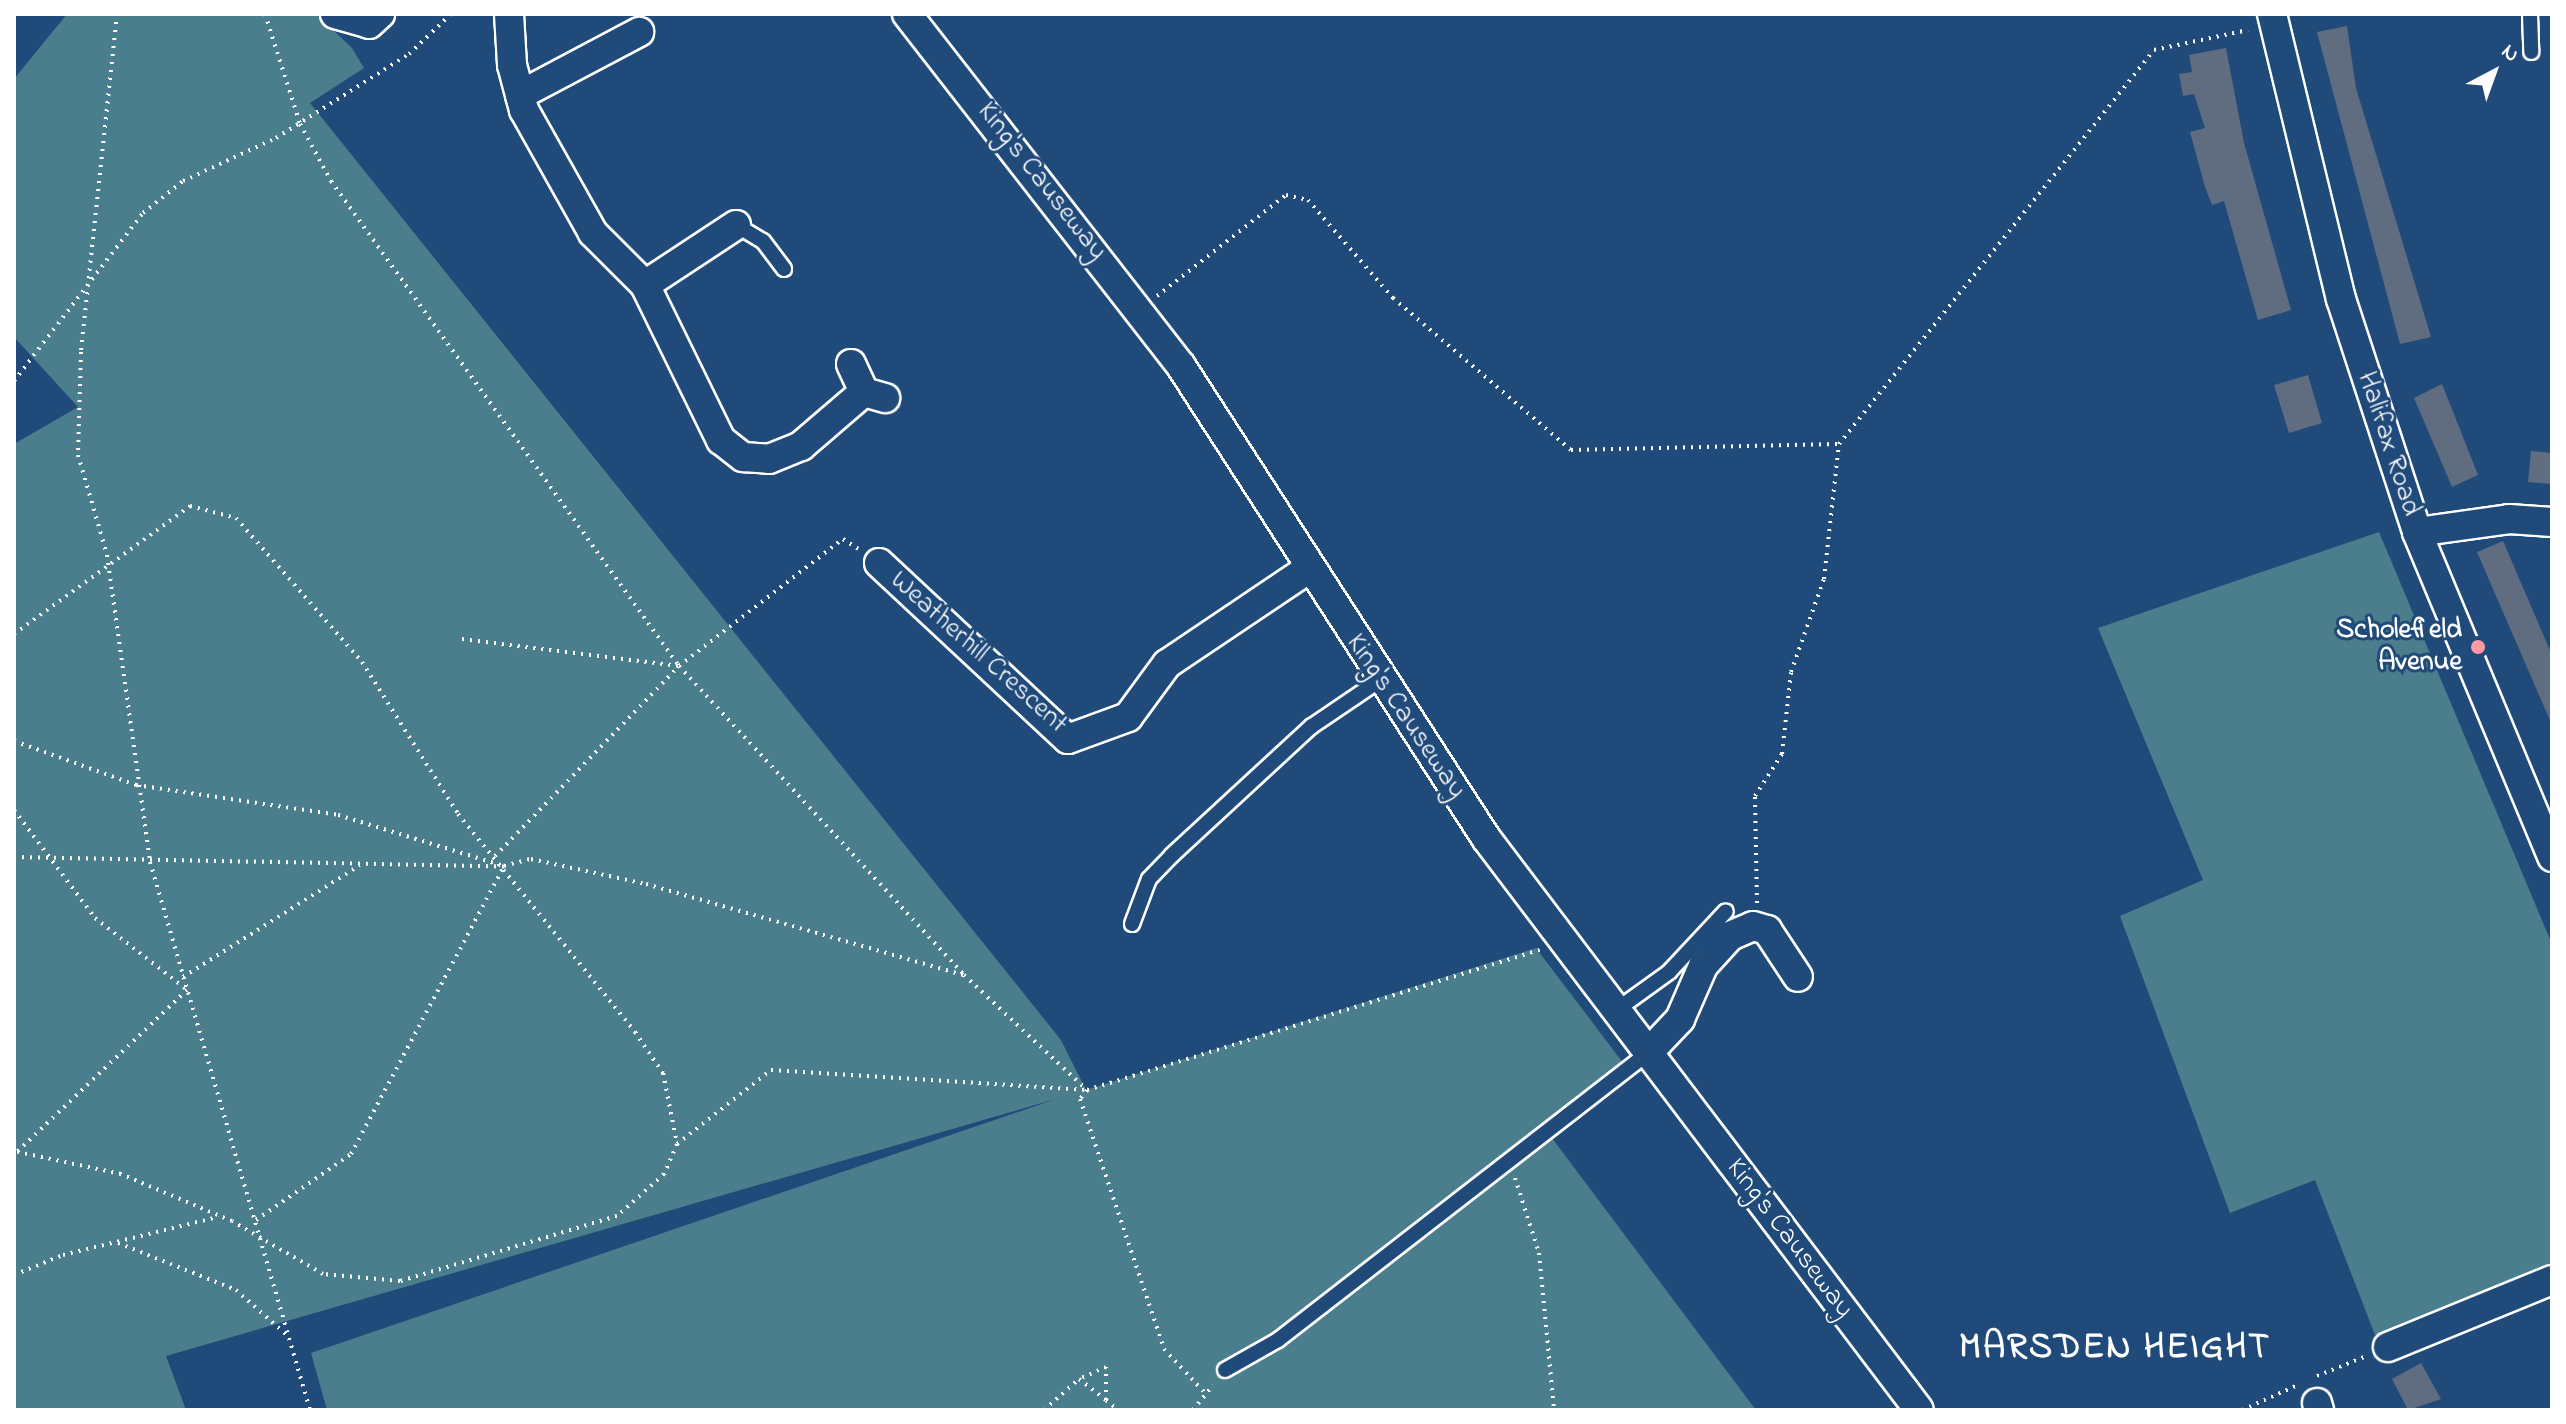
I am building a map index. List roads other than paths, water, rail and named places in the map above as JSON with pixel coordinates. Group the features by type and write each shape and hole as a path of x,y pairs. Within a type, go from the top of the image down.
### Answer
{"street":[{"path":"335,14 369,24 380,14"},
{"path":"509,14 520,95 593,233 645,285 721,440 743,457 769,459 801,446 874,395 851,364"},
{"name":"King's Causeway","path":"907,14 1140,310 1380,680 1564,943 1919,1410"},
{"name":"Halifax Road","path":"2273,19 2341,299 2417,532 2552,857"},
{"path":"520,95 639,32"},
{"path":"645,285 736,225"},
{"path":"2417,532 2509,519 2552,522"},
{"name":"Weatherhill Crescent","path":"879,563 1068,739 1128,717 1167,664 1307,570"},
{"path":"1648,1053 1680,1019 1703,966 1730,936 1758,927 1767,930 1798,977"},
{"path":"2388,1347 2552,1280"}],"lane":[{"path":"2530,14 2531,52"},
{"path":"736,225 763,241 784,269"},
{"path":"1132,924 1149,879 1182,846 1312,726 1380,680"},
{"path":"1614,1011 1669,972 1726,911"},
{"path":"1225,1370 1278,1340 1648,1053"}],"place":[{"name":"Scholefield Avenue","path":"2478,647"}],"district":[{"name":"MARSDEN HEIGHT","path":"2115,1349"}]}
